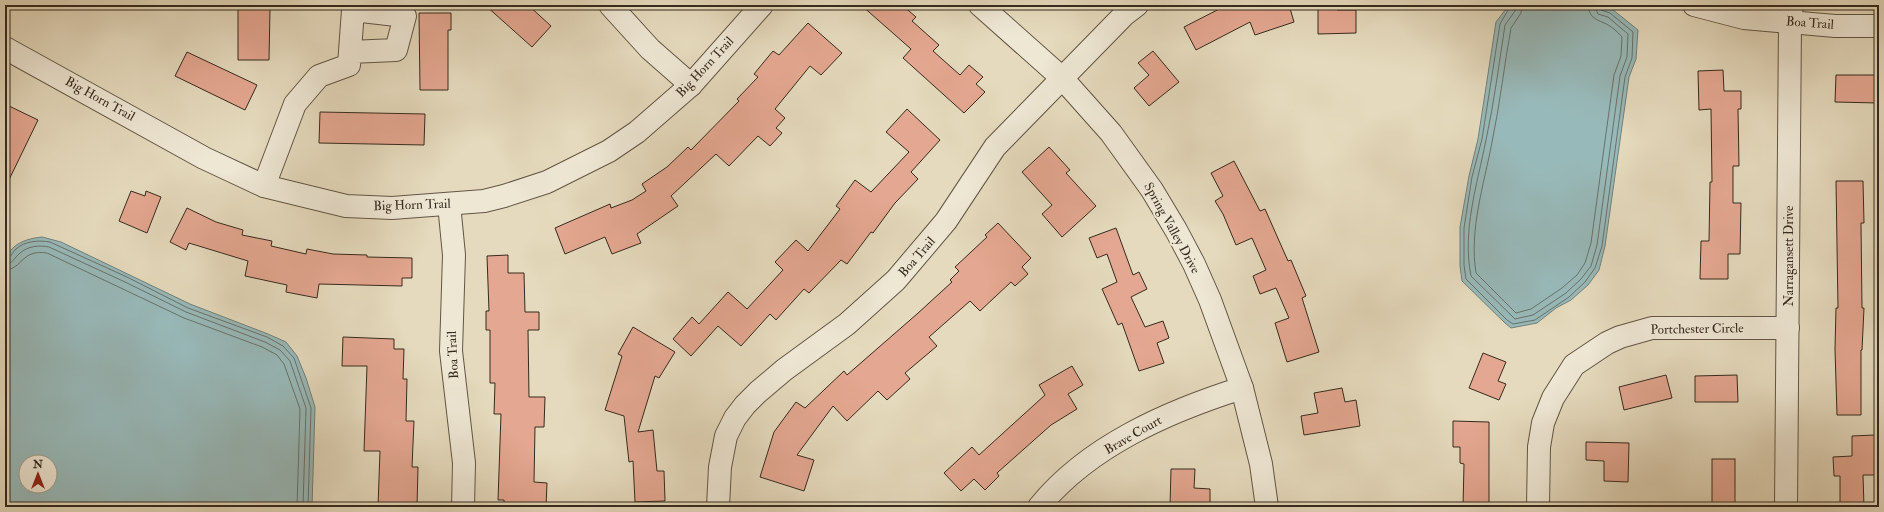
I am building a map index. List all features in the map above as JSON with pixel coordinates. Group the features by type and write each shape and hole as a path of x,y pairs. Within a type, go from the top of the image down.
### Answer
{"street":[{"path":"610,5 650,49 691,85"},
{"path":"630,5 632,29"},
{"name":"Big Horn Trail","path":"5,48 204,158 264,186 346,206 392,208 484,201 504,196 547,182 570,172 609,151 637,132 691,85 762,5"},
{"name":"Spring Valley Drive","path":"980,5 1062,78 1110,133 1156,196 1194,264 1226,342 1242,388 1261,464 1268,507"},
{"name":"Boa Trail","path":"718,507 720,467 726,436 735,418 745,406 758,392 784,370 847,324 896,280 946,221 995,148 1124,15 1137,5"},
{"name":"Boa Trail","path":"1694,5 1744,18 1791,14 1835,26 1879,26"},
{"name":"Narragansett Drive","path":"1786,507 1791,14"},
{"path":"264,186 295,104 319,76 349,65 350,52"},
{"name":"Boa Trail","path":"449,204 454,255 451,351 464,463 463,507"},
{"name":"Portchester Circle","path":"1538,507 1539,447 1543,423 1553,398 1574,365 1607,343 1620,337 1652,328 1788,328"},
{"name":"Brave Court","path":"1040,507 1058,487 1081,468 1137,431 1171,413 1242,388"}],"water":[{"path":"1509,5 1596,5 1612,9 1638,30 1636,59 1629,77 1605,246 1599,270 1588,285 1571,300 1556,308 1537,323 1511,328 1462,281 1460,266 1460,227 1469,176 1478,139 1496,22"},
{"path":"42,237 61,242 190,304 286,342 297,356 315,407 312,507 5,507 5,258 16,245"}],"building":[{"path":"485,5 528,5 551,26 532,47"},
{"path":"861,5 902,5 916,17 912,21 939,45 933,51 960,75 969,65 983,77 976,84 985,92 964,113 903,58 911,49"},
{"path":"1227,5 1289,5 1294,22 1255,35 1250,22 1196,50 1184,27"},
{"path":"1318,5 1337,5 1337,10 1356,10 1356,33 1318,34"},
{"path":"238,7 270,8 269,60 238,60"},
{"path":"419,13 451,13 451,30 448,30 448,90 420,90"},
{"path":"808,23 842,53 821,75 810,66 775,109 785,118 776,128 782,133 770,146 758,136 729,166 716,154 671,196 678,206 637,234 641,243 612,254 605,237 565,254 555,228 610,204 611,208 632,200 646,191 642,184 667,167 688,147 691,150 739,101 737,99 758,77 754,74 773,51 779,55"},
{"path":"1153,51 1179,82 1149,106 1134,88 1149,75 1138,63"},
{"path":"187,52 257,85 245,110 175,76"},
{"path":"1723,70 1724,91 1741,91 1741,109 1738,109 1739,166 1733,166 1733,203 1741,203 1740,254 1728,254 1728,279 1700,279 1701,241 1709,241 1710,182 1712,182 1711,109 1699,110 1698,71"},
{"path":"1836,75 1878,75 1878,103 1835,102"},
{"path":"5,104 38,120 5,188"},
{"path":"907,109 940,140 911,172 918,179 895,203 873,233 871,232 847,264 841,260 809,293 804,289 776,320 770,314 741,346 718,326 691,356 673,339 692,317 699,324 728,292 747,309 783,270 775,262 796,240 808,251 840,209 836,206 855,180 871,192 909,152 886,132"},
{"path":"320,112 425,114 424,145 319,143"},
{"path":"1049,147 1070,170 1066,173 1096,206 1062,237 1042,214 1052,205 1022,172"},
{"path":"1234,161 1260,211 1265,209 1288,261 1291,260 1306,296 1302,298 1319,352 1287,362 1275,323 1289,318 1276,288 1260,294 1253,276 1266,270 1252,238 1236,245 1223,214 1215,201 1223,196 1211,173"},
{"path":"1836,181 1863,181 1864,223 1861,223 1862,308 1864,308 1861,350 1861,415 1837,415 1835,349 1836,308 1838,308"},
{"path":"131,191 145,196 146,191 161,197 147,233 119,221"},
{"path":"187,208 216,222 243,230 242,235 272,241 271,246 306,254 307,249 333,254 367,255 367,257 412,258 412,278 402,278 402,286 319,284 317,298 286,292 287,285 245,276 248,261 189,243 186,250 170,242"},
{"path":"998,223 1031,258 1022,267 1028,274 1015,286 1011,282 980,311 970,301 929,337 937,346 905,373 910,379 887,400 878,391 847,421 833,406 797,455 814,460 804,491 760,477 774,432 796,402 805,408 844,371 847,375 917,314 952,282 950,280 959,271 955,267 987,237 985,235"},
{"path":"1116,228 1133,275 1139,272 1147,289 1131,297 1145,327 1163,321 1169,338 1157,343 1164,363 1139,371 1122,323 1118,325 1102,289 1117,282 1107,254 1097,258 1089,238"},
{"path":"508,255 508,273 524,273 525,312 539,312 539,330 528,330 529,397 545,397 544,427 535,427 534,482 547,483 546,507 504,507 504,500 498,500 501,414 494,414 495,383 490,383 490,330 486,330 486,311 489,311 487,256"},
{"path":"633,327 675,352 659,378 655,376 638,432 653,430 657,471 664,471 665,501 635,502 633,461 629,462 624,416 605,410 622,356 618,354"},
{"path":"343,337 394,339 394,349 404,349 403,379 407,379 406,421 414,421 412,467 418,467 417,507 378,507 380,451 364,451 367,366 342,366"},
{"path":"1483,353 1506,362 1498,381 1506,384 1499,400 1469,388"},
{"path":"1072,366 1083,385 1068,394 1077,409 1051,425 997,473 999,476 985,490 974,479 961,491 944,473 972,447 979,455 1045,395 1039,385"},
{"path":"1666,375 1672,398 1624,410 1619,387"},
{"path":"1737,375 1738,402 1695,402 1695,376"},
{"path":"1342,388 1345,402 1356,400 1360,426 1304,435 1301,416 1318,413 1314,393"},
{"path":"1453,421 1489,422 1489,507 1463,507 1464,464 1460,463 1460,447 1453,447"},
{"path":"1875,435 1876,475 1863,475 1864,507 1840,507 1840,476 1834,476 1833,457 1852,456 1852,436"},
{"path":"1586,442 1629,443 1628,482 1604,481 1604,461 1586,460"},
{"path":"1712,459 1735,459 1735,507 1712,507"},
{"path":"1171,469 1195,469 1194,488 1210,489 1210,507 1170,507"}]}
